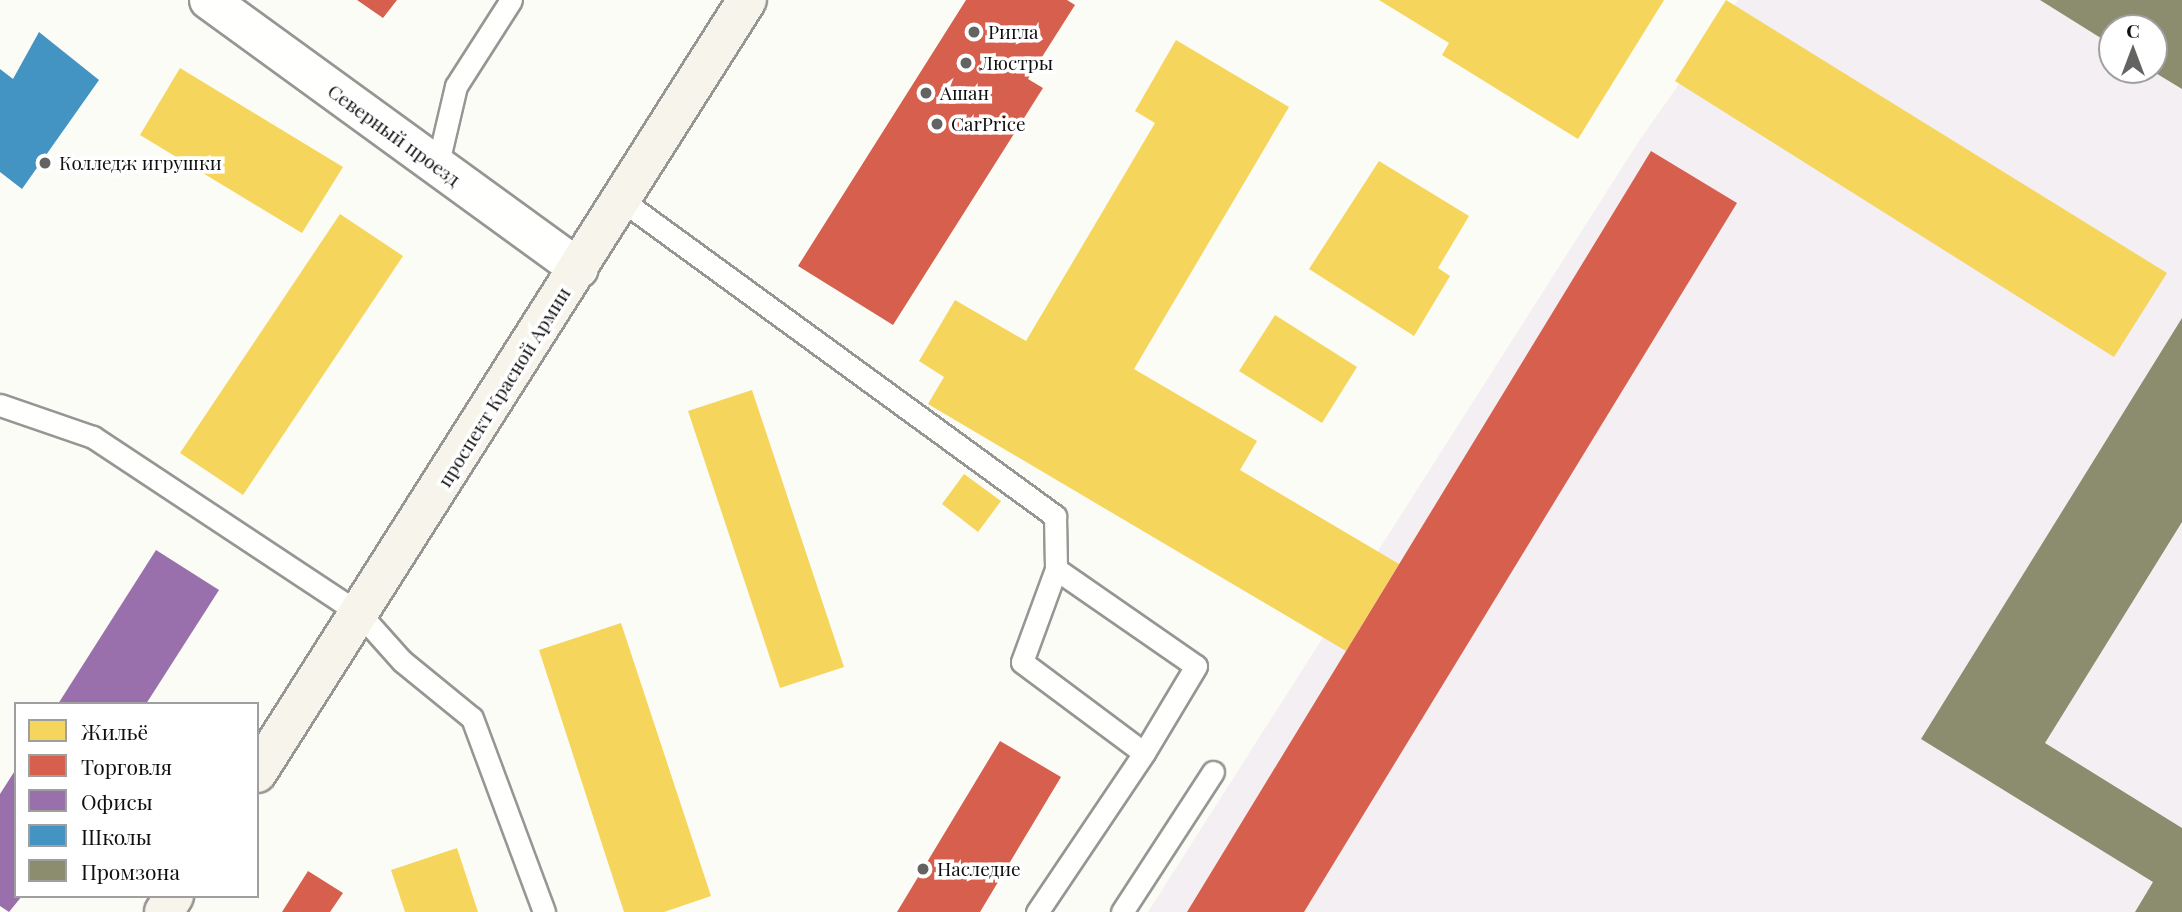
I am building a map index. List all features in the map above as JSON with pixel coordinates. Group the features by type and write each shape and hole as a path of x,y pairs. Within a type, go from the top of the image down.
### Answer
{"main road":[{"name":"проспект Красной Армии","path":"259,770 623,201 747,0"}],"street":[{"name":"Северный проезд","path":"209,0 579,269"}],"lane":[{"path":"437,167 456,86 511,0"},
{"path":"623,201 1055,516 1056,569 1022,662 1144,753"},
{"path":"0,405 93,437 360,614 402,661 472,718 544,912"},
{"path":"1037,912 1144,753 1196,666 1056,569"},
{"path":"1122,912 1213,772"}],"shaded area":[{"path":"1738,0 2182,0 2182,912 1148,912 1639,141"}],"building: Жильё":[{"path":"1379,0 1664,0 1578,139 1442,55 1449,43"},
{"path":"1726,0 2167,273 2114,357 1675,81"},
{"path":"1176,40 1289,107 1134,369 1257,441 1240,470 1399,564 1346,651 928,404 944,377 919,361 955,300 1026,341 1155,123 1135,111"},
{"path":"180,68 343,167 302,233 140,135"},
{"path":"1379,161 1469,216 1438,268 1450,276 1414,336 1309,269"},
{"path":"340,214 403,256 243,495 180,453"},
{"path":"1275,315 1357,367 1322,423 1239,371"},
{"path":"752,390 844,667 780,688 688,411"},
{"path":"964,474 1001,501 978,532 942,504"},
{"path":"621,623 711,896 664,912 624,912 539,650"},
{"path":"457,848 478,912 405,912 391,870"}],"building: Торговля":[{"path":"357,0 397,0 383,18"},
{"path":"966,0 1067,0 1075,5 1028,79 1043,88 893,325 798,266"},
{"path":"1651,151 1737,203 1304,912 1187,912"},
{"path":"1000,741 1061,777 980,912 897,912"},
{"path":"308,871 343,893 330,912 282,912"}],"building: Офисы":[{"path":"156,550 219,590 147,702 59,702"},
{"path":"14,772 14,898 20,898 9,912 0,906 0,794"}],"building: Школы":[{"path":"39,32 99,80 22,189 0,172 0,69 13,79"}],"building: Промзона":[{"path":"2040,0 2182,0 2182,89 2168,80 2168,14 2098,14 2098,36"},
{"path":"2182,318 2182,522 2045,743 2182,828 2182,912 2135,912 2153,882 1921,739"}],"place":[{"name":"Ригла","path":"974,32"},
{"name":"Люстры","path":"966,63"},
{"name":"Ашан","path":"926,93"},
{"name":"CarPrice","path":"937,124"},
{"name":"Колледж игрушки","path":"45,163"},
{"name":"Наследие","path":"923,869"}]}
